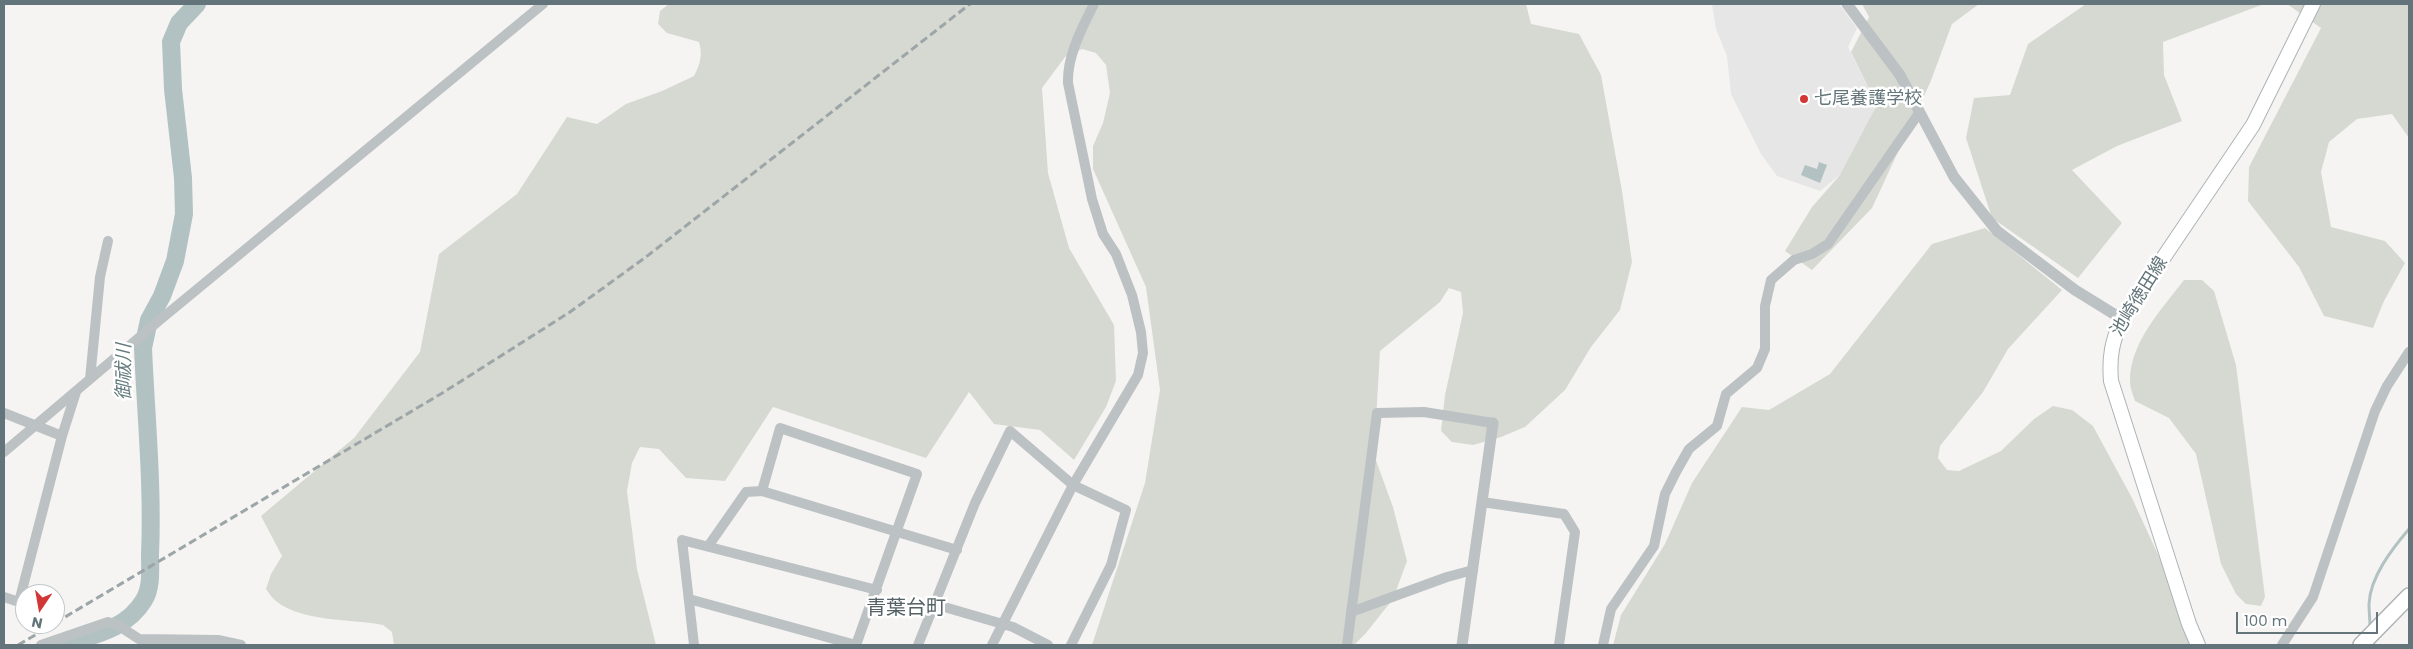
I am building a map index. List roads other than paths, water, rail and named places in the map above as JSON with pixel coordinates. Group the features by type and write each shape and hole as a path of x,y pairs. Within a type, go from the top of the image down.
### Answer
{"main road":[{"name":"池崎徳田線","path":"2198,645 2189,624 2111,381 2109,360 2112,342 2122,319 2253,125 2313,4"},
{"path":"2362,644 2409,596"}],"street":[{"path":"4,452 161,319 543,4"},
{"path":"992,645 1073,485 1138,375 1143,353 1141,332 1132,295 1116,254 1103,234 1092,199 1068,83 1068,72 1078,38 1094,4"},
{"path":"1847,4 1900,74 1954,177 1997,231 2076,290 2122,319"},
{"path":"1603,645 1611,609 1654,546 1665,494 1676,472 1689,449 1717,426 1726,394 1757,368 1766,349 1765,306 1771,280 1794,260 1812,254 1828,244 1919,113"},
{"path":"90,380 100,277 108,241"},
{"path":"2282,645 2313,597 2375,411 2387,386 2409,352"},
{"path":"4,597 19,602 62,436 76,392"},
{"path":"1347,645 1377,413 1424,412 1493,423 1462,645"},
{"path":"4,413 62,436"},
{"path":"689,599 856,645 917,474 780,428 762,491"},
{"path":"918,645 975,503 1010,431 1073,485 1126,510 1111,565 1071,645"},
{"path":"708,545 746,492 762,491 957,550"},
{"path":"1482,502 1564,514 1575,532 1559,645"},
{"path":"694,645 682,540 708,545 876,590"},
{"path":"1351,612 1447,577 1472,570"},
{"path":"934,604 1003,623 1048,645"},
{"path":"41,645 108,622 120,626 139,639 218,640 241,645"}],"waterway":[{"name":"御祓川","path":"63,645 109,630 129,618 147,595 150,572 151,503 143,348 149,320 162,296 175,261 184,214 183,178 173,89 171,42 179,23 197,4"},
{"path":"2370,627 2369,604 2373,584 2389,554 2409,529"}],"railway":[{"path":"65,617 444,392 570,312 646,257 970,4"},
{"path":"18,645 37,634"}],"place":[{"name":"七尾養護学校","path":"1804,99"}],"district":[{"name":"青葉台町","path":"906,609"}]}
